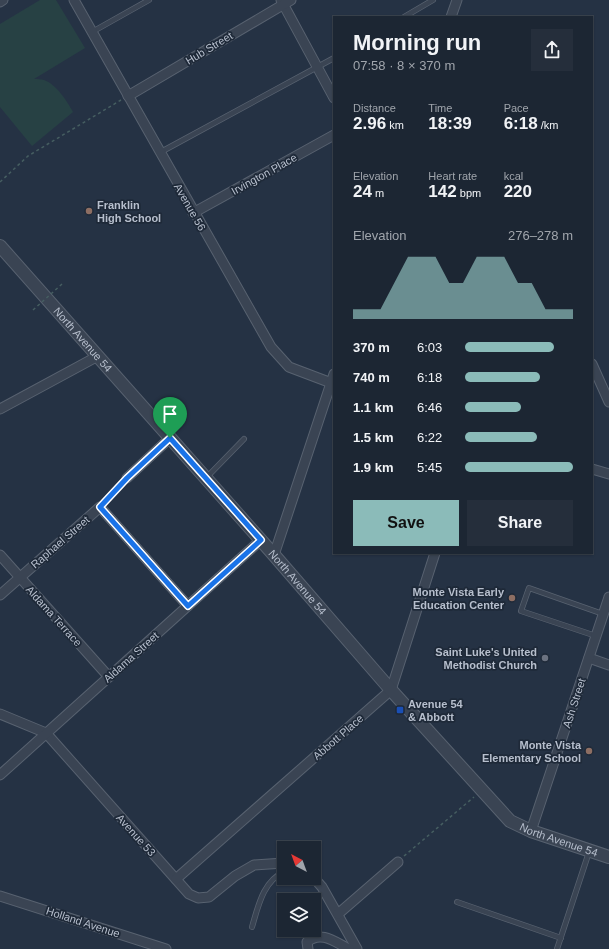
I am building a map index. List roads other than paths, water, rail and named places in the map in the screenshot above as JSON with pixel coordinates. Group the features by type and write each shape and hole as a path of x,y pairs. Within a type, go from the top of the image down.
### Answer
{"street":[{"name":"Avenue 56","path":"74,0 159,153 271,347 288,367 333,381"},
{"path":"451,16 457,0"},
{"path":"285,1 333,96"},
{"name":"Hub Street","path":"128,96 285,1"},
{"name":"Irvington Place","path":"193,212 333,136"},
{"name":"North Avenue 54","path":"0,246 261,540 391,690 510,822 609,857"},
{"path":"0,409 98,356"},
{"path":"593,366 609,402"},
{"path":"274,555 333,381"},
{"path":"127,478 170,438"},
{"path":"593,468 609,474"},
{"name":"Raphael Street","path":"0,595 100,507 188,606"},
{"name":"Aldama Street","path":"0,774 261,540"},
{"path":"391,690 435,554"},
{"name":"Aldama Terrace","path":"0,555 109,677"},
{"name":"Ash Street","path":"531,830 609,598"},
{"path":"589,658 609,665"},
{"name":"Abbott Place","path":"176,879 391,690"},
{"name":"Avenue 53","path":"0,714 46,733 189,894 198,898 209,897 235,876 254,865 277,863"},
{"path":"338,914 398,862"},
{"path":"319,885 338,914 357,949"},
{"name":"Holland Avenue","path":"0,896 166,949"},
{"path":"308,949 307,942 313,937 320,936 349,949"}],"lane":[{"path":"92,32 149,0"},
{"path":"406,16 433,0"},
{"path":"159,153 333,59"},
{"path":"206,478 244,439"},
{"path":"596,636 521,611 529,588 603,614"},
{"path":"557,949 590,850"},
{"path":"252,927 262,894 277,875"},
{"path":"457,902 561,938"}],"place":[{"name":"Franklin High School","path":"89,211"},
{"name":"Monte Vista Early Education Center","path":"512,598"},
{"name":"Saint Luke's United Methodist Church","path":"545,658"},
{"name":"Avenue 54 & Abbott","path":"400,710"},
{"name":"Monte Vista Elementary School","path":"589,751"}]}
